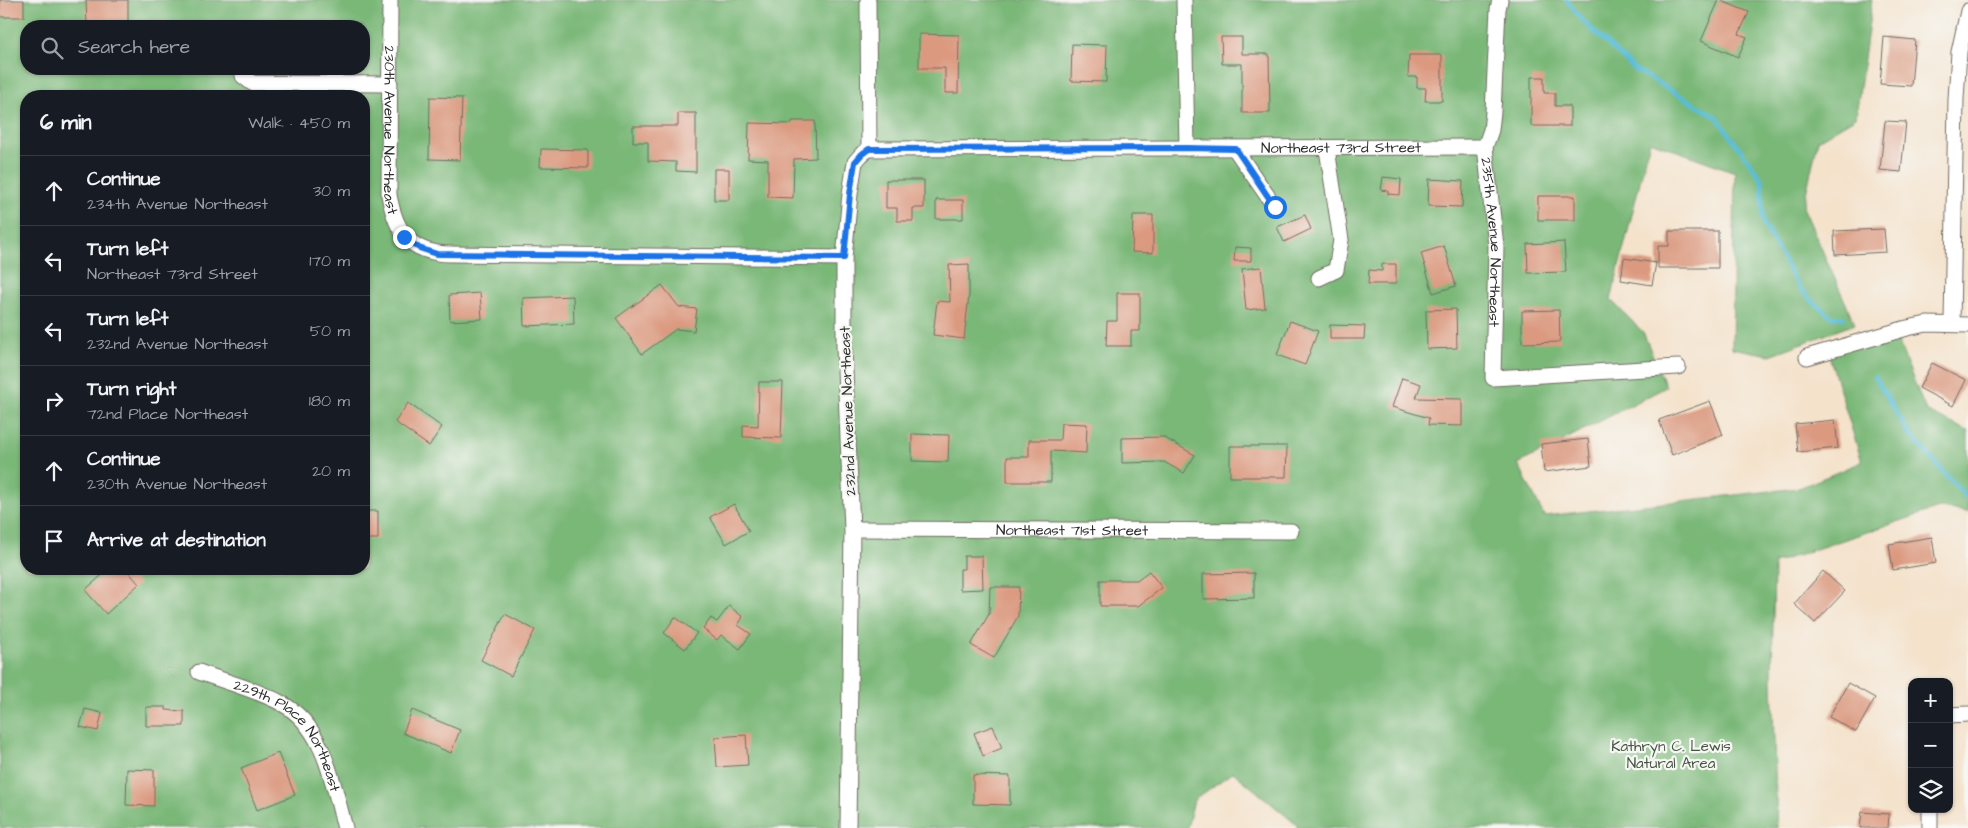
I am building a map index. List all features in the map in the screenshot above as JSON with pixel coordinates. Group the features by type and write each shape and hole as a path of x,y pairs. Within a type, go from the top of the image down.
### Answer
{"street":[{"name":"230th Avenue Northeast","path":"390,0 389,195 393,215 404,237 419,248 437,254 844,258"},
{"path":"868,0 869,149"},
{"path":"1184,0 1187,148"},
{"name":"235th Avenue Northeast","path":"1500,0 1493,112 1491,130 1485,147 1496,246 1493,372 1678,367"},
{"path":"1952,324 1956,99 1959,52 1968,11"},
{"path":"243,76 252,83 390,84"},
{"name":"Northeast 73rd Street","path":"869,149 1485,147"},
{"name":"232nd Avenue Northeast","path":"848,828 852,529 844,346 844,258 855,162 869,149"},
{"path":"1236,149 1275,207"},
{"path":"1319,278 1336,270 1340,240 1327,149"},
{"path":"1807,357 1906,328 1927,324 1968,325"},
{"name":"Northeast 71st Street","path":"852,529 1291,531"},
{"name":"229th Place Northeast","path":"199,672 282,703 314,733 327,766 346,828"},
{"path":"1953,715 1968,714"},
{"path":"1930,813 1930,828"}],"green space":[{"name":"Kathryn C. Lewis Natural Area","path":"0,0 1872,0 1856,117 1818,140 1803,207 1855,324 1770,355 1732,348 1735,172 1650,141 1611,300 1643,332 1666,387 1518,464 1544,516 1799,488 1862,462 1828,352 1894,331 1926,411 1968,431 1968,512 1939,508 1774,563 1772,680 1777,828 1297,828 1297,825 1233,772 1194,800 1187,828 0,828"}],"building":[{"path":"0,0 24,0 24,17 0,17"},
{"path":"86,0 128,0 128,20 87,20"},
{"path":"1719,0 1749,12 1739,34 1747,37 1738,57 1701,41"},
{"path":"919,34 959,35 958,93 945,93 945,68 919,68"},
{"path":"1221,37 1242,37 1242,54 1269,54 1270,113 1242,113 1242,64 1222,64"},
{"path":"1884,37 1915,40 1911,86 1880,84"},
{"path":"1072,44 1107,45 1106,82 1071,81"},
{"path":"1409,55 1442,55 1442,101 1425,101 1426,88 1417,88 1417,77 1408,77"},
{"path":"1531,77 1544,77 1544,93 1555,93 1555,106 1570,106 1570,126 1531,126"},
{"path":"430,97 462,98 460,160 429,159"},
{"path":"678,113 696,113 696,172 676,171 676,162 648,161 648,142 633,142 633,126 678,126"},
{"path":"792,121 815,121 816,158 794,159 793,198 768,197 768,160 748,159 749,123 792,124"},
{"path":"1885,121 1906,122 1901,172 1880,170"},
{"path":"541,149 588,150 588,168 540,167"},
{"path":"714,169 729,169 729,200 714,200"},
{"path":"1383,177 1401,179 1400,195 1388,194 1388,191 1381,190"},
{"path":"1429,179 1463,181 1462,207 1428,206"},
{"path":"886,180 924,180 924,208 913,208 913,221 897,221 897,208 886,208"},
{"path":"1538,196 1575,196 1575,220 1538,220"},
{"path":"936,200 963,200 963,219 936,219"},
{"path":"1133,215 1153,215 1153,253 1132,252"},
{"path":"1305,215 1311,229 1284,242 1277,227"},
{"path":"1884,229 1886,252 1835,255 1834,231"},
{"path":"1669,231 1718,231 1718,268 1658,268 1658,246 1669,246"},
{"path":"1564,242 1566,272 1528,273 1527,244"},
{"path":"1444,246 1456,286 1433,293 1421,253"},
{"path":"1235,247 1251,248 1251,261 1234,261"},
{"path":"1624,258 1656,263 1652,285 1621,280"},
{"path":"969,264 969,295 964,339 933,335 937,301 950,302 949,265"},
{"path":"1382,264 1396,264 1396,284 1368,284 1369,270 1382,271"},
{"path":"1261,267 1265,308 1246,310 1242,269"},
{"path":"662,285 679,307 697,309 694,331 676,329 642,354 616,318"},
{"path":"480,293 482,319 450,321 449,295"},
{"path":"1117,293 1140,293 1140,331 1131,331 1131,346 1106,346 1107,321 1117,321"},
{"path":"573,296 574,324 524,326 523,298"},
{"path":"1456,309 1457,348 1427,349 1426,310"},
{"path":"1559,310 1560,342 1522,343 1522,311"},
{"path":"1290,321 1318,331 1305,365 1277,355"},
{"path":"1330,325 1365,326 1364,339 1330,339"},
{"path":"1932,363 1966,380 1953,406 1919,388"},
{"path":"1402,378 1421,384 1416,398 1462,399 1462,426 1428,425 1429,418 1392,407"},
{"path":"759,382 783,382 781,438 743,437 743,425 758,426"},
{"path":"1710,401 1723,435 1672,455 1659,420"},
{"path":"408,403 442,427 429,446 395,422"},
{"path":"1835,420 1838,448 1798,452 1795,424"},
{"path":"1061,423 1087,424 1086,453 1051,451 1051,482 1007,482 1007,457 1029,457 1029,440 1060,440"},
{"path":"912,434 949,435 948,462 912,461"},
{"path":"1163,437 1195,455 1184,473 1164,462 1122,463 1122,438"},
{"path":"1588,439 1591,466 1544,472 1541,444"},
{"path":"1230,446 1287,446 1286,477 1230,477"},
{"path":"734,504 749,531 726,544 710,517"},
{"path":"370,511 378,511 378,539 370,539"},
{"path":"1932,537 1936,563 1893,570 1889,544"},
{"path":"964,556 982,556 983,589 960,590 960,569 964,569"},
{"path":"1149,571 1162,588 1138,606 1100,606 1100,580 1137,580"},
{"path":"1823,571 1845,591 1815,623 1794,604"},
{"path":"1254,573 1254,598 1203,599 1203,574"},
{"path":"102,575 131,575 139,584 106,614 85,590"},
{"path":"990,587 1019,587 1018,616 994,658 971,645 989,614"},
{"path":"729,606 743,617 738,625 751,634 740,649 721,635 717,640 703,629 711,618 717,622"},
{"path":"505,614 535,630 511,676 481,660"},
{"path":"675,617 697,633 685,649 664,633"},
{"path":"1848,683 1875,698 1856,732 1829,717"},
{"path":"146,707 166,707 166,710 184,711 184,726 146,726"},
{"path":"85,709 102,713 98,731 80,727"},
{"path":"412,710 460,730 451,753 403,733"},
{"path":"993,726 1002,748 983,756 974,733"},
{"path":"746,735 748,765 717,767 715,737"},
{"path":"278,753 295,795 257,810 241,768"},
{"path":"127,769 154,770 154,806 126,805"},
{"path":"973,775 1010,776 1010,805 973,804"},
{"path":"1862,812 1889,814 1888,828 1860,828"}],"waterway":[{"path":"1567,0 1580,18 1634,69 1717,117 1762,180 1763,223 1798,286 1813,302 1831,316 1844,318"},
{"path":"1875,377 1909,434 1968,499"}],"route":[{"path":"404,237 419,248 437,254 844,258 855,162 869,149 1236,149 1275,207"}]}
